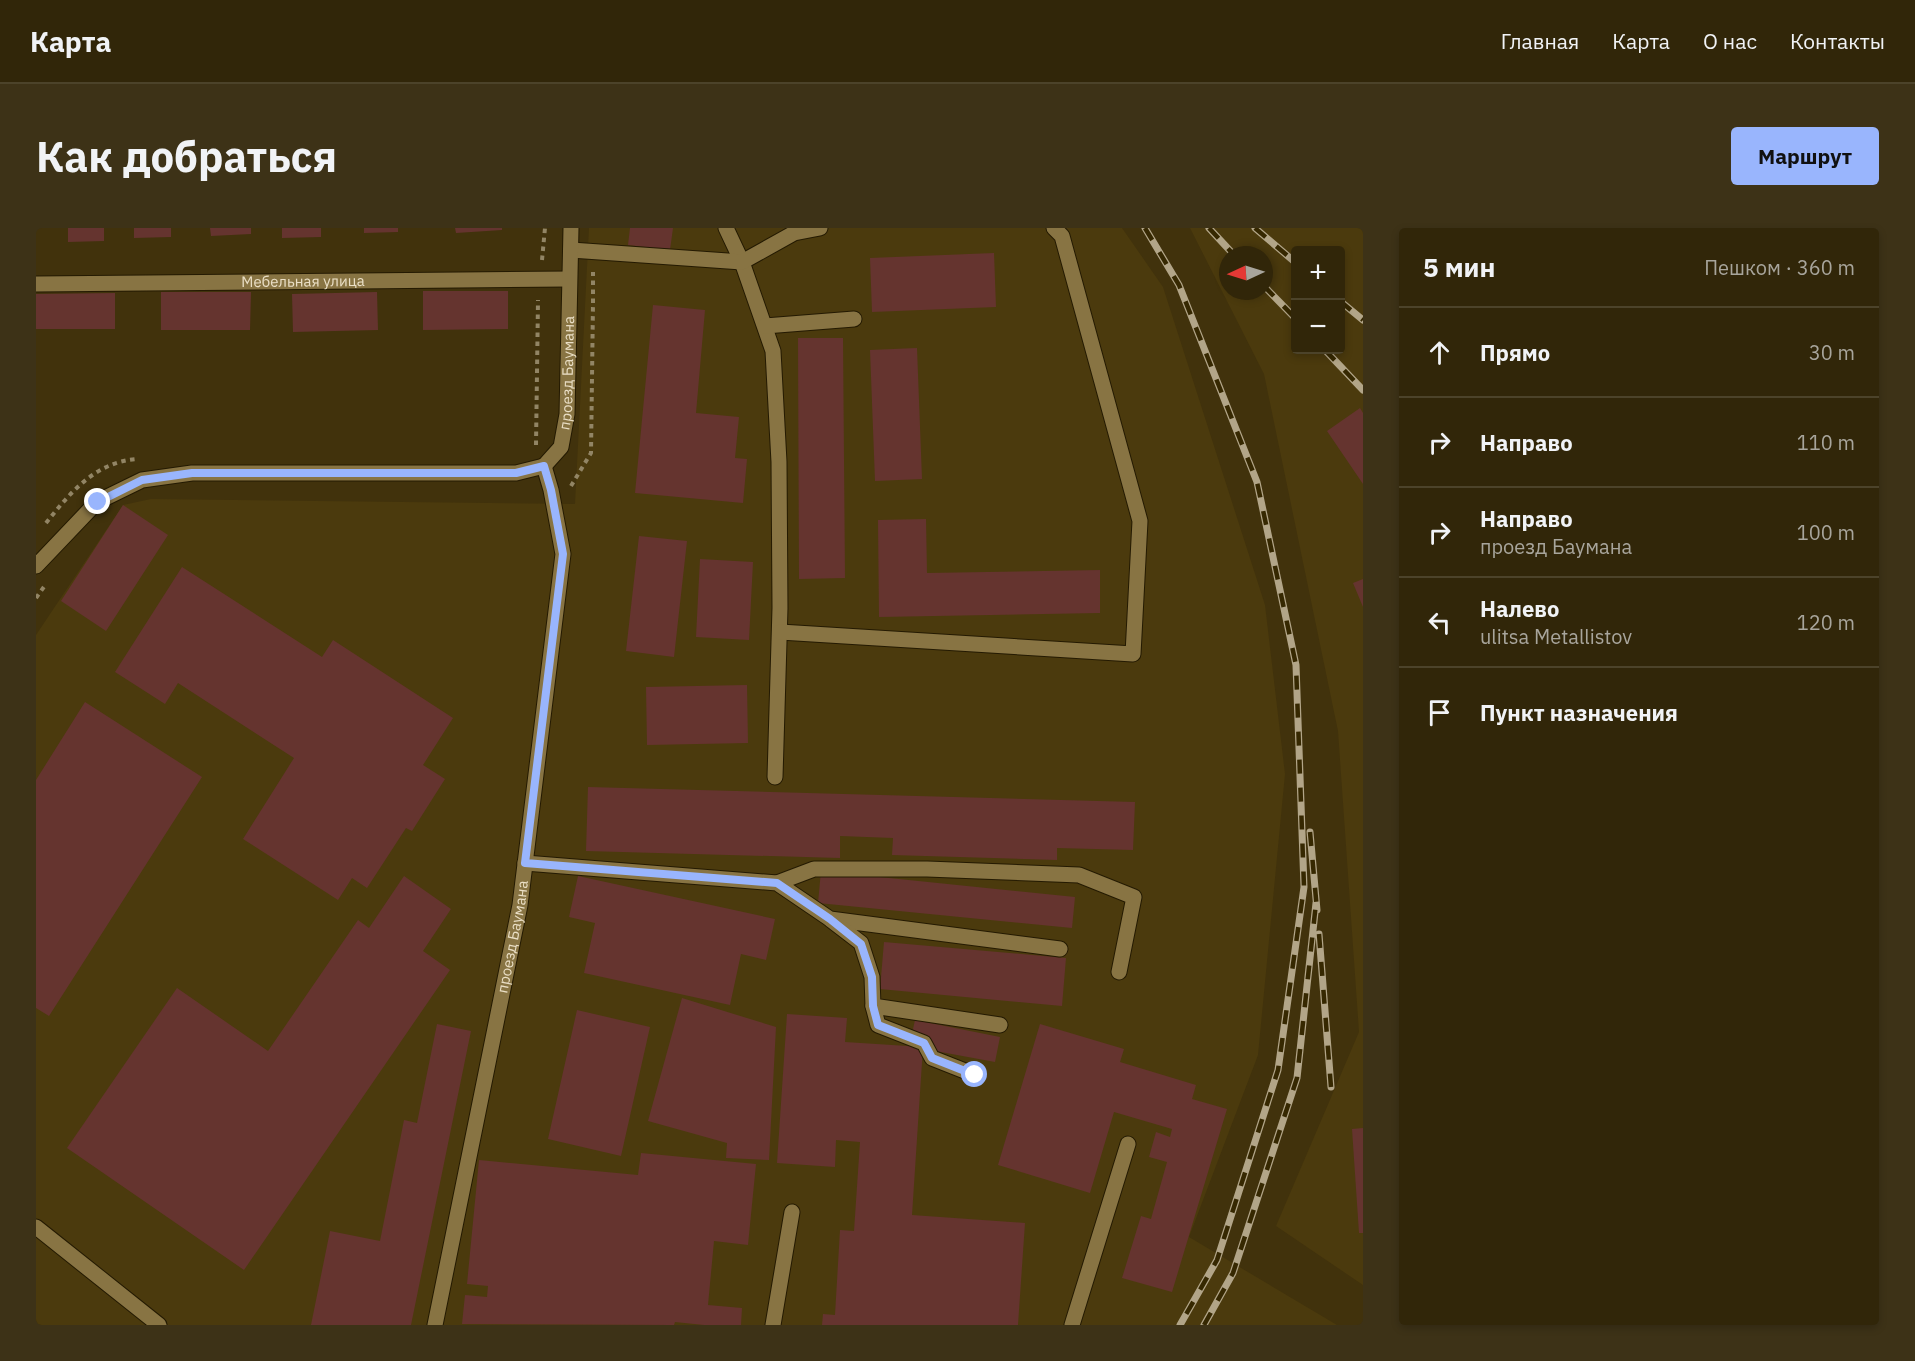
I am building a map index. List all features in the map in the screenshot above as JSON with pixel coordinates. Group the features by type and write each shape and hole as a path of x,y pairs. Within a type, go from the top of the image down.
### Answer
{"street":[{"name":"проезд Баумана","path":"435,1325 518,917 525,863 563,554 551,490 540,461 561,447 567,414 572,228"},
{"path":"726,228 742,262 773,351 779,462 780,632 775,777"},
{"path":"571,250 742,262 794,233 820,228"},
{"path":"780,632 1133,654 1140,521 1062,236 1054,228"},
{"name":"Мебельная улица","path":"36,285 569,279"},
{"path":"765,326 854,319"},
{"path":"36,566 98,502 142,480 192,473 516,473 540,461"},
{"path":"525,863 777,883 814,869 927,869 1079,874 1134,897 1119,972"},
{"path":"777,883 830,919 861,944 872,977 873,1006 878,1025 924,1043 932,1058 975,1075"},
{"path":"830,919 1060,950"},
{"path":"873,1006 1000,1025"},
{"path":"1072,1325 1128,1144"},
{"path":"773,1325 792,1212"},
{"path":"36,1227 159,1325"}],"path":[{"path":"540,461 540,279 545,228"},
{"path":"43,527 70,492 99,469 131,459 143,458"}],"shaded area":[{"path":"589,228 1122,228 1163,287 1265,605 1285,774 1258,1055 1189,1237 1337,1325 36,1325 36,635 123,505 151,499 575,504"},
{"path":"1190,228 1363,228 1363,1285 1276,1226 1359,1032 1338,731 1264,374 1226,300 1273,300 1273,246 1219,246 1219,285"}],"building":[{"path":"68,228 104,228 104,241 68,242"},
{"path":"134,228 171,228 171,237 134,238"},
{"path":"210,228 251,228 251,234 211,236"},
{"path":"282,228 321,228 321,237 282,238"},
{"path":"364,228 398,228 398,232 364,233"},
{"path":"455,228 502,228 502,230 456,233"},
{"path":"630,228 673,228 670,250 628,245"},
{"path":"994,253 996,307 872,312 870,258"},
{"path":"423,291 508,291 508,329 423,330"},
{"path":"161,292 251,292 250,330 161,330"},
{"path":"377,292 378,330 293,332 292,294"},
{"path":"115,293 115,329 36,329 36,294"},
{"path":"653,305 705,310 696,413 739,417 735,458 747,459 743,503 635,493"},
{"path":"798,338 843,338 845,578 799,579"},
{"path":"917,348 922,479 875,481 870,350"},
{"path":"1360,408 1363,413 1363,484 1327,431"},
{"path":"123,505 168,535 106,631 61,601"},
{"path":"926,519 927,573 1100,570 1100,613 879,617 878,520"},
{"path":"639,536 687,541 674,657 626,651"},
{"path":"700,559 753,562 749,640 696,637"},
{"path":"182,567 322,657 333,640 453,718 423,765 445,779 412,831 406,828 367,888 352,878 338,900 243,839 294,758 178,683 165,704 115,672"},
{"path":"1363,579 1363,607 1353,583"},
{"path":"747,685 748,743 647,745 646,687"},
{"path":"85,702 202,777 49,1016 36,1008 36,780"},
{"path":"588,787 1135,802 1133,850 1057,848 1057,860 892,855 893,838 840,836 840,858 586,851"},
{"path":"821,871 1075,897 1072,928 818,903"},
{"path":"404,876 451,909 423,951 450,970 244,1270 67,1148 177,988 268,1051 358,920 369,928"},
{"path":"578,876 775,919 766,960 741,954 730,1005 584,973 595,923 569,917"},
{"path":"884,942 1066,958 1062,1006 880,989"},
{"path":"682,998 776,1027 769,1160 726,1158 727,1143 648,1121"},
{"path":"577,1010 650,1027 621,1156 548,1139"},
{"path":"787,1014 847,1018 845,1042 923,1047 912,1215 1025,1223 1018,1325 822,1325 823,1314 835,1315 840,1230 854,1231 860,1142 836,1140 835,1167 777,1163"},
{"path":"915,1020 1000,1037 995,1062 930,1050 932,1042 911,1038"},
{"path":"437,1024 471,1031 411,1325 311,1325 330,1231 380,1241 404,1120 417,1123"},
{"path":"1040,1024 1124,1049 1120,1062 1196,1085 1192,1099 1227,1109 1172,1292 1122,1278 1141,1216 1151,1219 1167,1162 1149,1157 1156,1132 1170,1137 1172,1129 1114,1112 1090,1193 998,1165"},
{"path":"1363,1128 1363,1233 1359,1233 1352,1129"},
{"path":"641,1153 756,1164 748,1245 714,1241 708,1305 742,1308 741,1325 675,1322 674,1325 462,1324 465,1295 487,1297 488,1286 467,1284 479,1160 638,1175"}],"railway":[{"path":"1145,228 1179,285 1257,482 1296,665 1304,887 1278,1070 1217,1260 1180,1325"},
{"path":"1209,228 1226,246"},
{"path":"1255,228 1291,259"},
{"path":"1273,295 1291,314"},
{"path":"1345,305 1363,320"},
{"path":"1329,354 1363,390"},
{"path":"1310,832 1317,910"},
{"path":"1204,1325 1233,1273 1297,1078 1316,903"},
{"path":"1319,934 1331,1087"}],"route":[{"path":"98,502 142,480 192,473 516,473 544,466 563,554 525,863 777,883 830,919 861,944 872,977 873,1006 878,1025 924,1043 932,1058 975,1075"}]}
